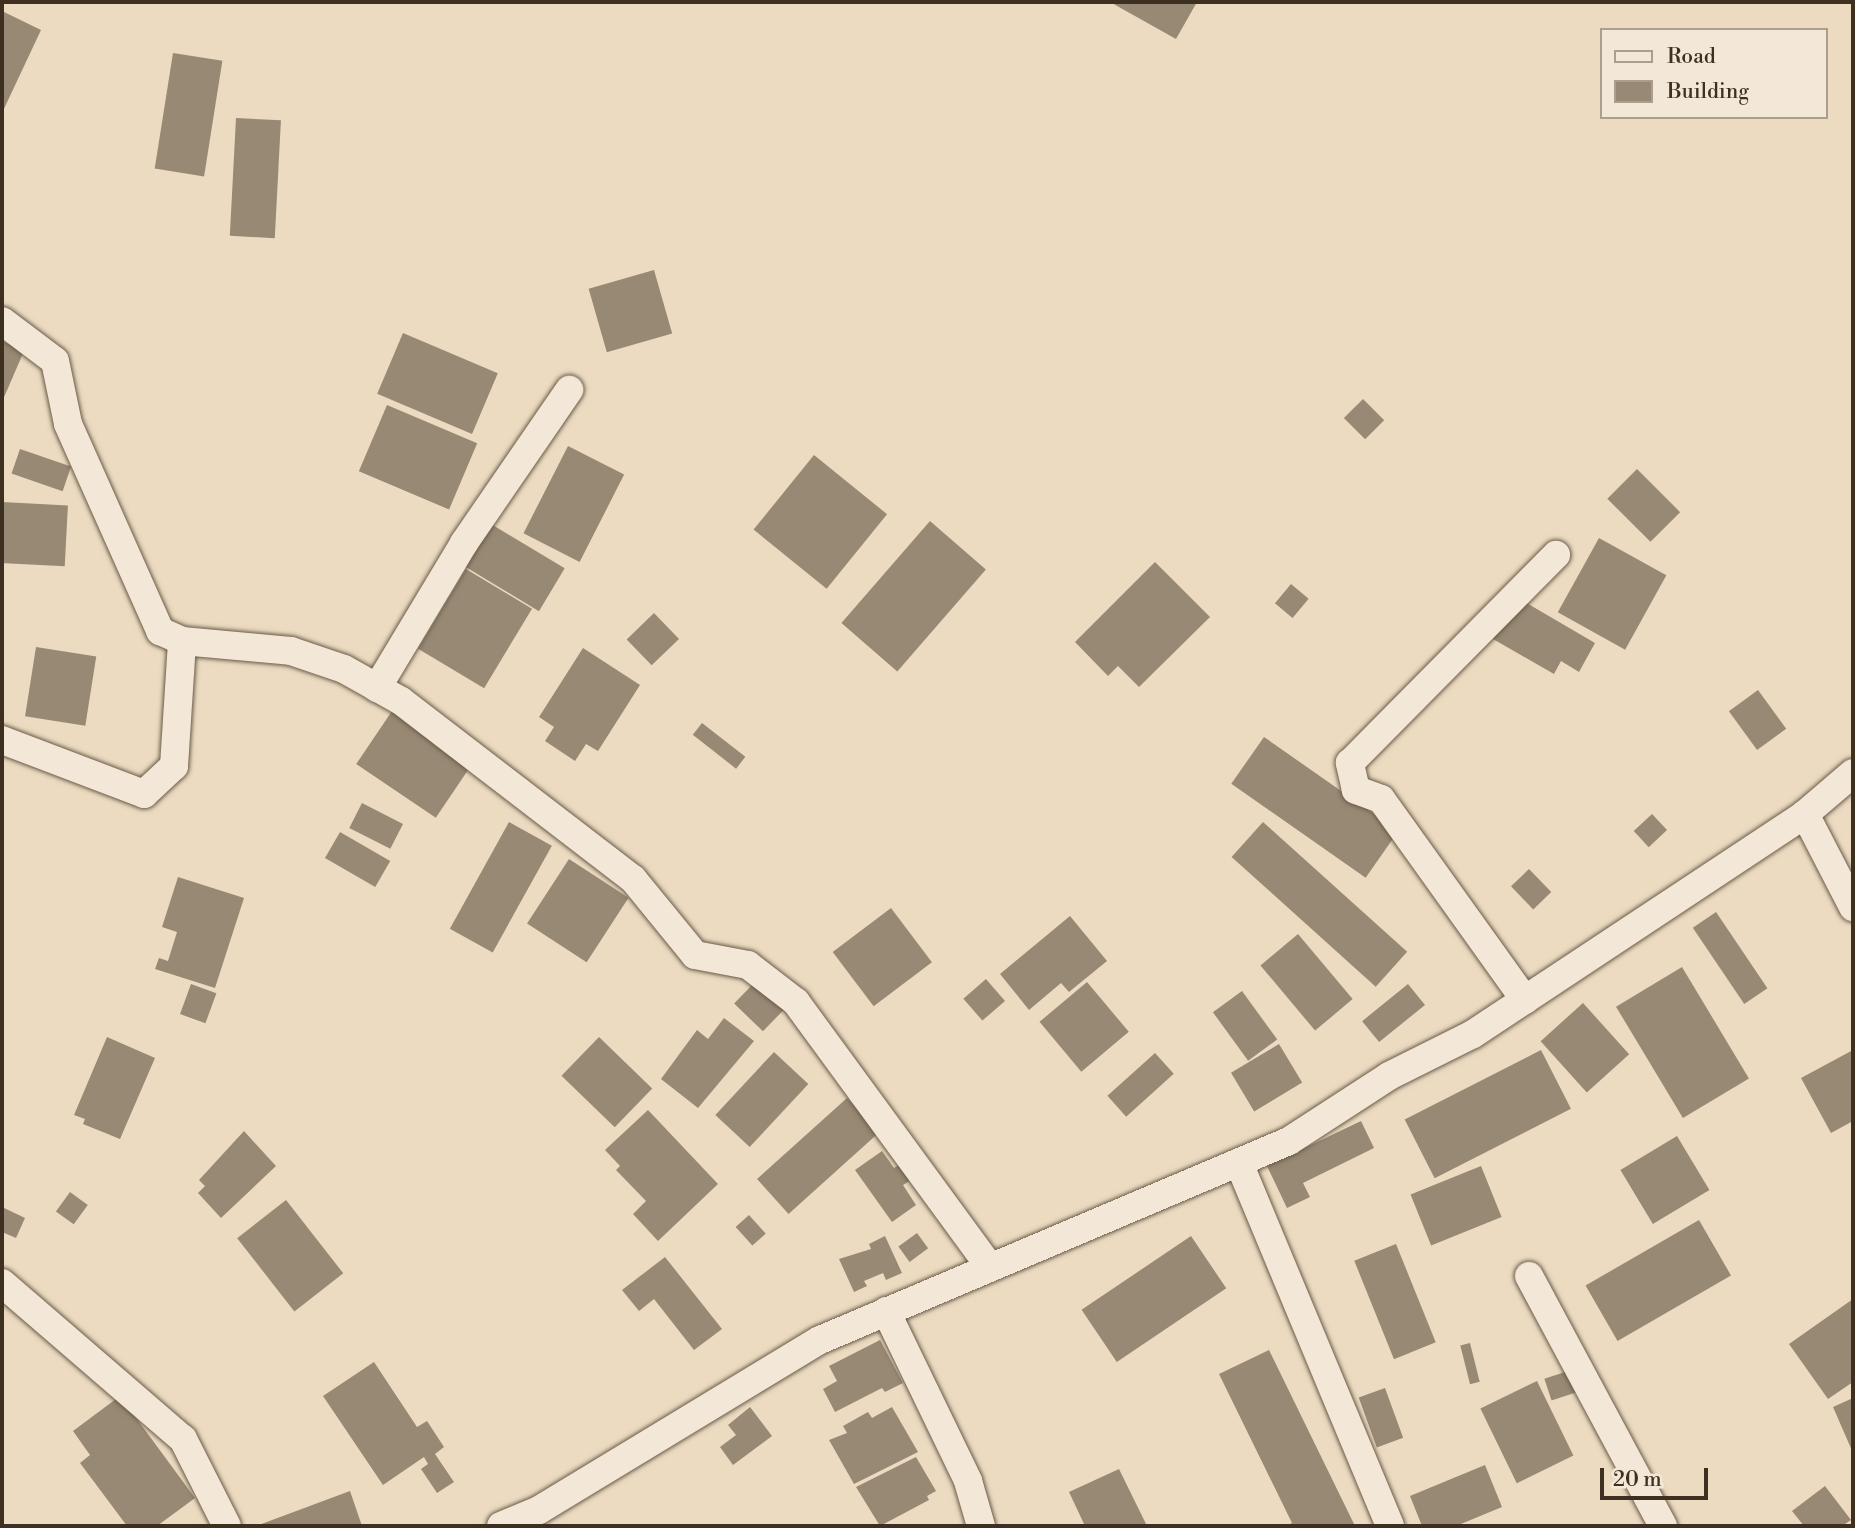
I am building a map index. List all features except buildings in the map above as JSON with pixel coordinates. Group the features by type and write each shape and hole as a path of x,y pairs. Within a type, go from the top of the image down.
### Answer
{"street":[{"path":"2,321 55,361 68,424 123,554 160,631 182,641 291,651 344,668 482,761 633,879 695,955 748,965 796,1002 989,1266"},
{"path":"377,688 464,543 569,390"},
{"path":"1525,1000 1381,800 1356,790 1350,762 1556,555"},
{"path":"2,740 144,794 174,766 182,641"},
{"path":"501,1526 539,1510 820,1340 989,1266 1289,1141 1389,1076 1473,1034 1805,814 1853,773"},
{"path":"1805,814 1853,907"},
{"path":"1239,1163 1390,1526"},
{"path":"1529,1276 1664,1526"},
{"path":"2,1283 183,1439 226,1526"},
{"path":"887,1311 968,1481 981,1526"}]}
